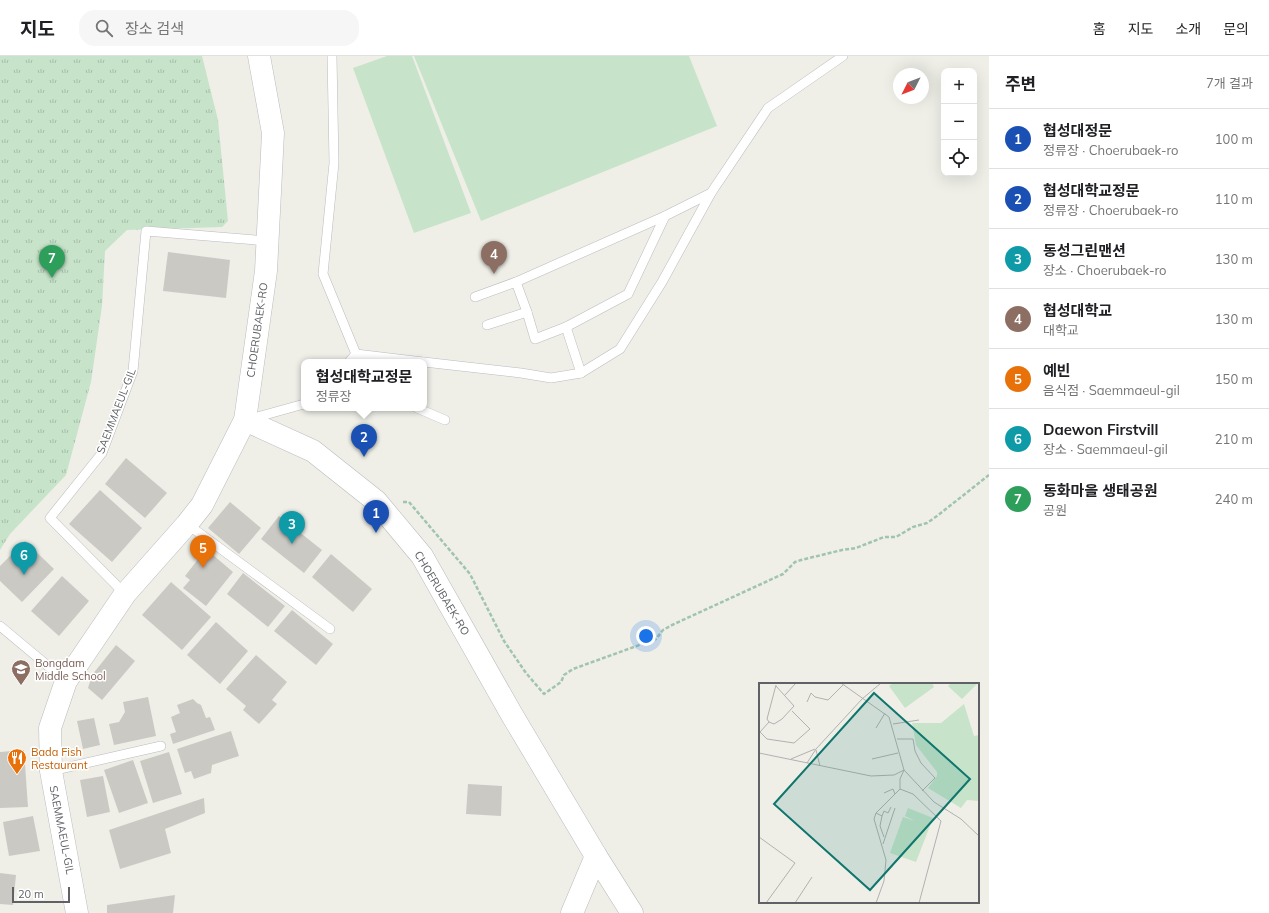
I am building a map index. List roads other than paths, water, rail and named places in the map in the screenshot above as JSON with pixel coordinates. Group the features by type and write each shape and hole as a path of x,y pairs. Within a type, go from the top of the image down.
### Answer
{"street":[{"name":"CHOERUBAEK-RO","path":"259,56 273,133 266,271 245,420 313,451 376,501 422,556 512,715 596,856 632,913"},
{"name":"SAEMMAEUL-GIL","path":"78,913 51,771 50,728 66,681 125,594 202,506 245,420"},
{"path":"572,913 596,856"}],"lane":[{"path":"332,56 334,163 323,274 356,354"},
{"path":"427,362 551,378 581,373 620,350 662,282 711,193 768,108 843,56"},
{"path":"475,297 516,282 665,216 711,193"},
{"path":"516,282 536,339 566,327 628,294 665,216"},
{"name":"SAEMMAEUL-GIL","path":"125,594 50,518 102,453 133,372 146,231 267,241"},
{"path":"487,325 527,312"},
{"path":"566,327 581,373"},
{"path":"356,354 388,359"},
{"path":"352,359 356,354"},
{"path":"245,420 301,405"},
{"path":"424,411 445,420"},
{"path":"187,524 330,629"},
{"path":"0,626 66,681"},
{"name":"SAEMMAEUL-GIL","path":"51,771 161,746"}],"place":[{"name":"협성대학교","path":"494,274"},
{"name":"동화마을 생태공원","path":"52,278"},
{"name":"협성대학교정문","path":"364,457"},
{"name":"협성대정문","path":"376,533"},
{"name":"동성그린맨션","path":"292,544"},
{"name":"예빈","path":"203,568"},
{"name":"Daewon Firstvill","path":"24,575"},
{"name":"Bongdam Middle School","path":"21,686"},
{"name":"Bada Fish Restaurant","path":"17,775"}]}
